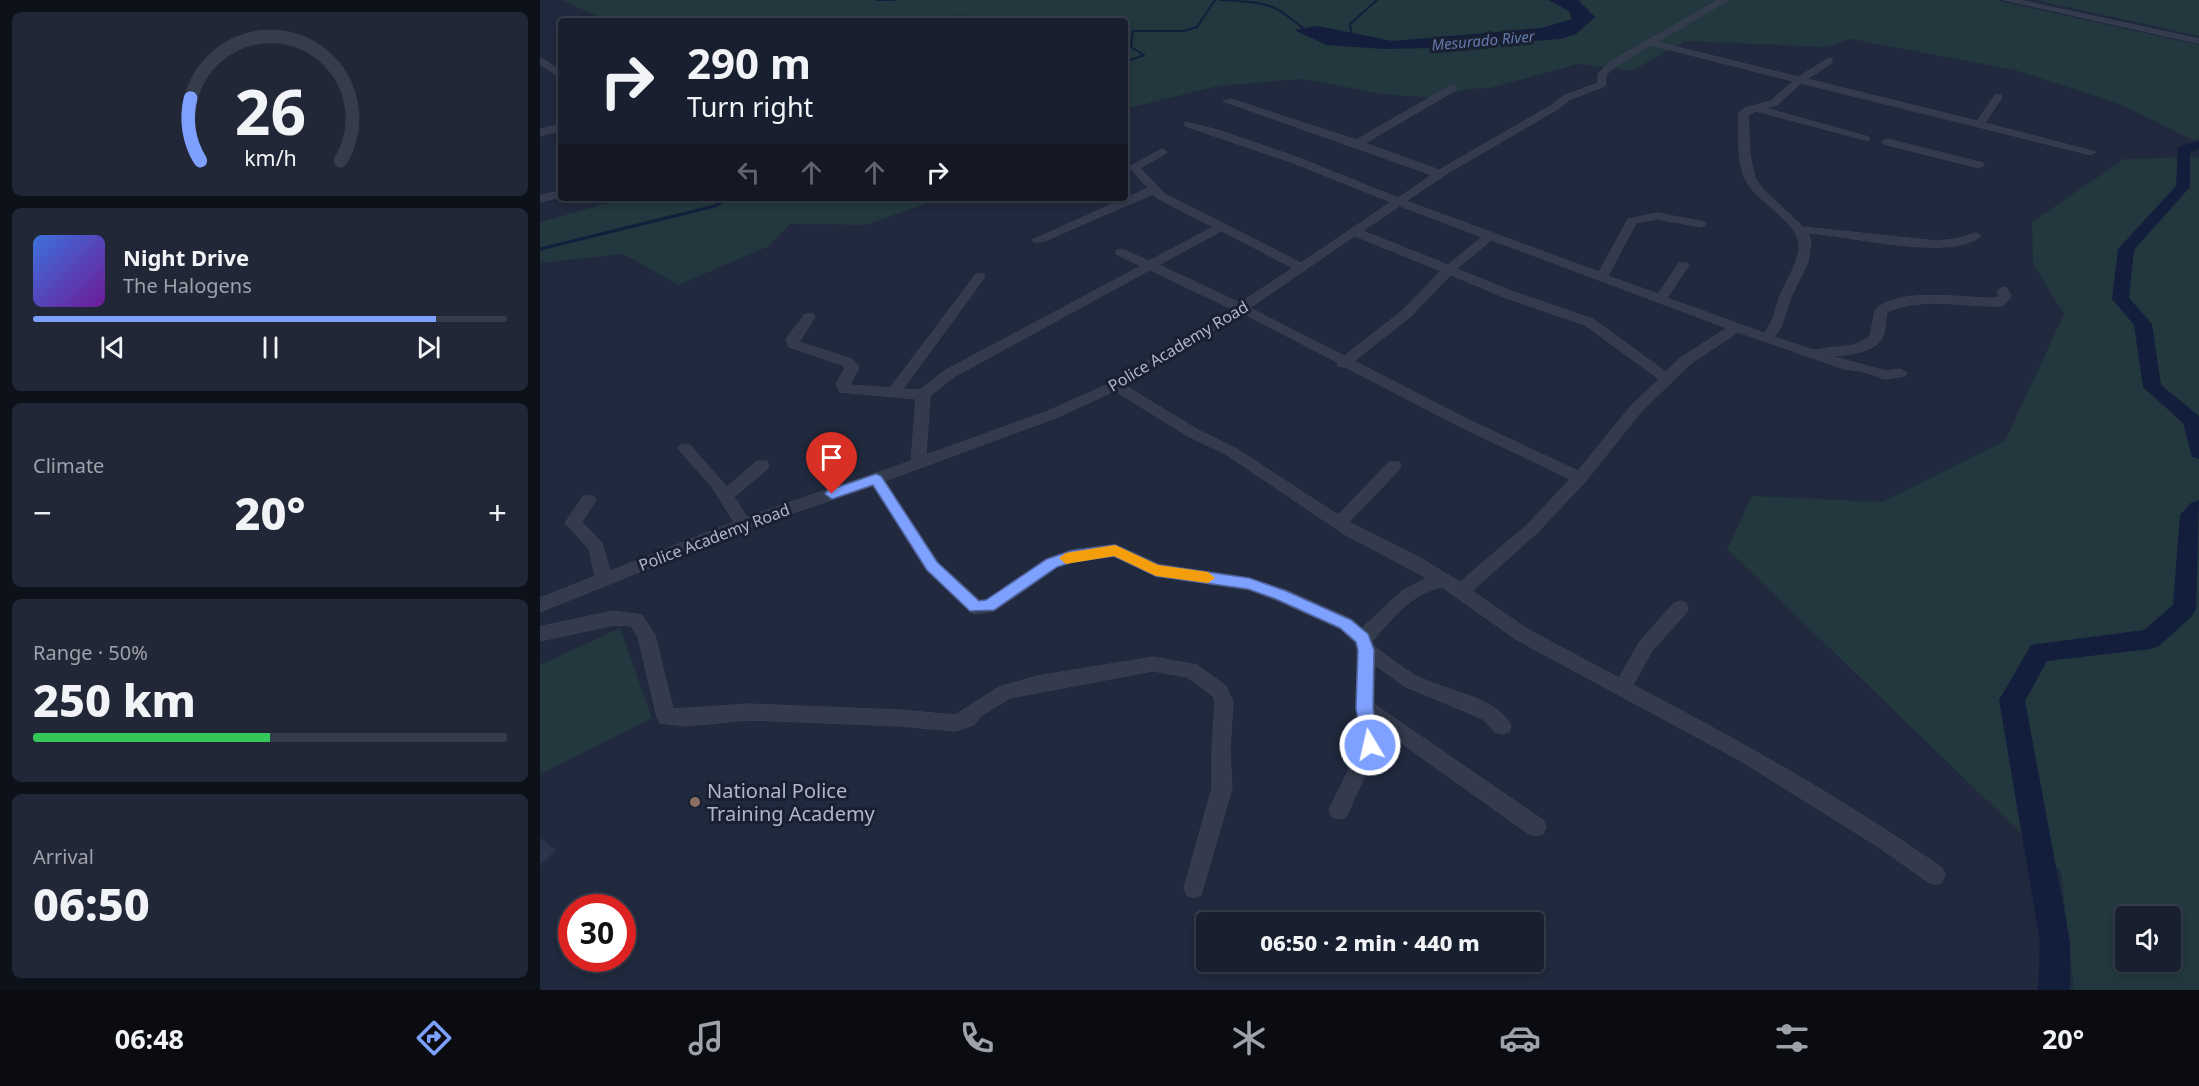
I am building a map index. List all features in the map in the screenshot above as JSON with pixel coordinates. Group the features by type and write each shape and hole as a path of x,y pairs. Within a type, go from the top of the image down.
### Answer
{"street":[{"name":"Police Academy Road","path":"540,604 744,524 876,479 1053,414 1116,386 1303,268 1353,231 1440,174 1555,107 1566,98 1602,84 1602,74 1724,0"},
{"path":"2009,0 2199,41"},
{"path":"1651,43 2091,152"},
{"path":"1767,338 1775,330 1785,297 1802,265 1806,246 1803,230 1767,199 1749,176 1743,114 1747,110 1774,103 1799,80 1828,61"},
{"path":"544,62 558,73"},
{"path":"1357,143 1453,88"},
{"path":"1980,124 1998,97"},
{"path":"1228,101 1357,143 1440,174"},
{"path":"1758,109 1866,139"},
{"path":"1188,124 1254,145 1363,185 1399,202 1789,347 1885,375 1900,373"},
{"path":"540,133 558,128"},
{"path":"1887,142 1979,165"},
{"path":"1162,152 1130,165 1161,196 1220,228 1303,268"},
{"path":"1128,201 1155,189"},
{"path":"540,199 558,195"},
{"path":"1038,240 1127,201"},
{"path":"1602,277 1632,221 1639,217 1656,216 1701,224"},
{"path":"809,317 792,339 793,344 848,362 852,367 843,384 845,389 923,395 949,374 1220,228"},
{"path":"1803,230 1838,230 1936,245 1958,243 1975,236"},
{"path":"1353,231 1448,271 1589,322 1667,379"},
{"path":"1343,363 1406,314 1448,271 1490,236"},
{"path":"1120,252 1240,309 1502,443 1580,478"},
{"path":"1661,298 1683,265"},
{"path":"893,393 980,276"},
{"path":"1812,353 1842,351 1868,344 1876,338 1881,310 1897,303 1923,300 2000,302 2005,296 2003,291"},
{"path":"1461,591 1533,528 1580,478 1635,410 1685,361 1738,327"},
{"path":"1116,386 1193,433 1232,452 1339,523 1413,561 1461,591 1523,635 1758,760 1887,841 1935,875"},
{"path":"918,464 923,395"},
{"path":"685,448 726,496 744,524"},
{"path":"726,496 762,465"},
{"path":"1339,523 1394,466"},
{"path":"876,479 932,566 976,607 989,606 1052,563 1071,556 1115,550 1156,570 1249,584 1281,595 1346,624 1364,644 1410,681 1489,713 1502,726"},
{"path":"588,500 573,523 596,547 604,579"},
{"path":"1339,810 1370,745 1365,708 1364,644 1416,587 1428,582 1442,581"},
{"path":"1623,687 1646,646 1680,608"},
{"path":"540,634 614,618 636,620 646,635 666,717 686,718 749,712 900,718 955,723 967,719 975,710 1005,692 1037,684 1153,664 1191,670 1220,691 1224,702 1221,750 1222,788 1194,888"},
{"path":"1365,708 1536,827"}],"shaded area":[{"path":"561,0 1995,0 2199,45 2199,139 2195,141 2120,104 2015,70 1851,39 1826,47 1685,41 1632,71 1578,64 1490,88 1470,89 1432,98 1382,94 1303,79 1218,86 1128,108 1128,18 966,18 962,15 943,18 599,18"},
{"path":"2035,0 2199,0 2199,36"},
{"path":"2199,157 2199,990 2074,990 2061,872 1727,549 1752,496 1882,502 2005,441 2064,314 2033,264 2032,222 2124,159"},
{"path":"616,201 933,201 866,225 790,224 767,247 678,285 623,254 540,263 540,222"},
{"path":"620,628 652,718 540,774 540,665"}],"water":[{"name":"Mesurado River","path":"1548,0 1578,0 1595,17 1576,34 1560,39 1430,48 1384,49 1327,45 1294,30 1318,26 1392,41 1542,28 1572,19 1569,11"}],"waterway":[{"path":"877,0 894,0"},
{"path":"1128,61 1144,55 1131,47 1133,31 1184,31 1197,27 1215,0"},
{"path":"1220,0 1267,5 1275,8 1306,31"},
{"path":"1352,38 1350,24 1377,0"},
{"path":"2199,145 2183,150 2183,187 2126,249 2120,299 2143,324 2152,387 2192,420 2199,452"},
{"path":"540,249 715,206 724,201"},
{"path":"2054,990 2055,942 2012,700 2040,652 2150,639 2184,609 2191,515 2199,508"}],"slow traffic":[{"path":"1066,558 1115,550 1156,570 1208,578"}],"place":[{"name":"National Police Training Academy","path":"695,802"}],"route":[{"path":"832,494 876,479 932,566 976,607 989,606 1052,563 1071,556 1115,550 1156,570 1249,584 1281,595 1346,624 1363,639 1366,650 1365,708 1370,745"}]}
